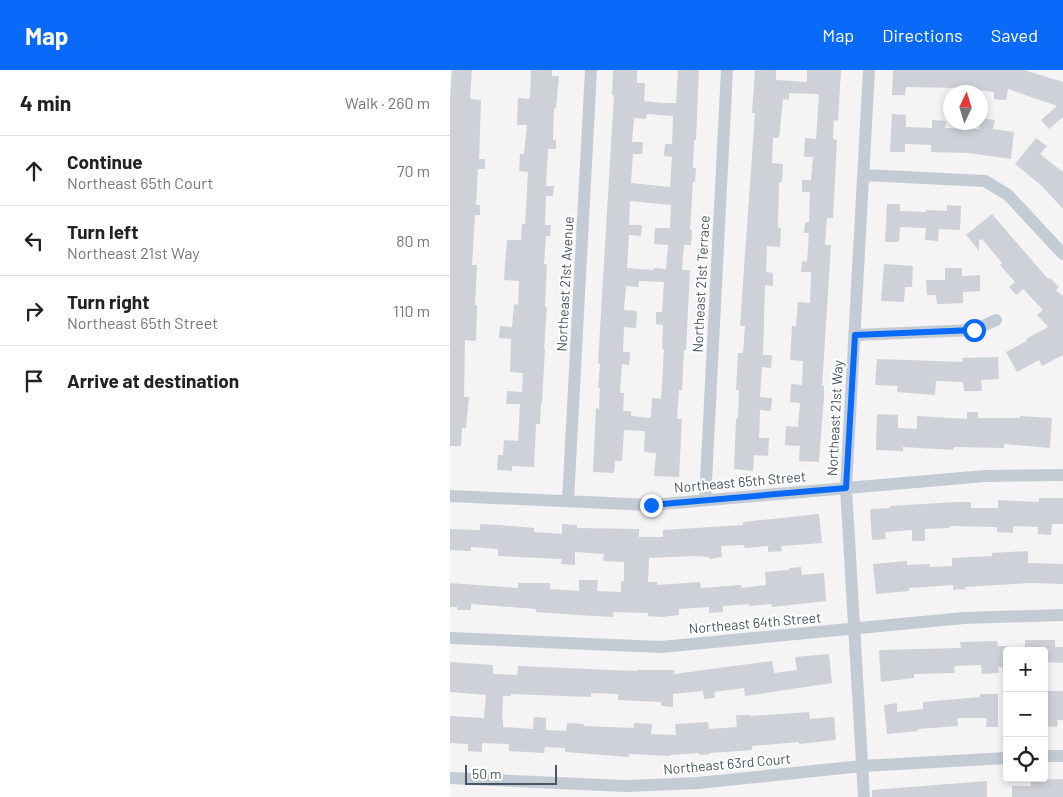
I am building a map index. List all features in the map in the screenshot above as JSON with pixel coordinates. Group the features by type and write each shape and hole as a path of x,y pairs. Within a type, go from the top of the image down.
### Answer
{"street":[{"name":"Northeast 21st Avenue","path":"568,500 591,70"},
{"name":"Northeast 21st Terrace","path":"704,500 727,70"},
{"name":"Northeast 21st Way","path":"864,797 846,488 869,70"},
{"path":"864,175 984,181 1008,195 1063,254"},
{"path":"855,335 974,330 996,320"},
{"name":"Northeast 65th Street","path":"450,496 651,505 985,476 1063,475"},
{"name":"Northeast 64th Street","path":"450,638 662,647 964,618 1063,616"},
{"path":"1048,756 1063,756"},
{"name":"Northeast 63rd Court","path":"450,778 626,786 698,783 862,766 1003,758"}],"building":[{"path":"452,70 472,70 470,99 481,100 479,159 485,159 485,169 478,169 476,205 480,205 480,215 475,215 472,265 477,265 476,341 465,340 464,397 469,397 466,428 462,428 461,446 450,446 450,98"},
{"path":"531,70 552,70 552,76 559,76 556,108 554,108 553,140 556,140 556,149 548,149 546,186 554,186 553,196 546,196 545,225 551,225 550,236 546,236 544,264 547,264 545,307 547,307 540,424 536,424 534,467 512,466 512,471 497,470 498,455 503,455 504,440 518,441 520,404 506,404 507,391 522,392 523,373 510,372 511,339 499,338 500,326 512,327 514,304 518,305 519,281 504,280 507,240 521,240 522,224 525,224 528,172 519,171 520,154 524,154 527,125 517,125 518,98 530,99"},
{"path":"613,70 637,70 637,83 645,83 644,101 676,103 678,70 699,70 696,140 694,140 693,168 696,168 695,182 693,182 690,229 692,230 691,245 684,245 682,270 690,270 686,350 684,350 682,390 679,390 677,419 682,419 679,477 654,476 656,453 644,452 645,431 624,430 622,461 615,461 614,473 593,472 596,408 599,409 600,364 598,363 614,95 612,95","holes":["647,114 673,116 672,144 665,144 664,156 672,157 670,187 631,183 633,154 642,154 643,142 632,142 634,118 646,119","630,201 671,205 670,228 655,228 654,244 668,245 666,269 627,268 629,235 641,236 642,225 629,225","639,281 664,282 662,312 656,312 656,324 663,325 662,349 664,349 661,399 652,398 651,418 631,416 631,411 623,411 624,393 620,393 622,364 629,365 630,352 623,352 624,327 636,328 637,311 624,310 626,286 638,287"]},
{"path":"755,70 776,70 776,80 807,82 807,70 841,70 838,121 834,120 833,139 837,140 833,218 827,218 825,245 831,245 819,462 799,461 800,446 785,445 786,426 798,427 800,403 790,402 791,384 802,385 803,361 790,360 792,326 796,326 798,302 810,303 811,272 801,272 802,261 807,262 809,233 804,233 805,222 809,222 810,192 802,192 802,180 811,180 813,157 804,157 805,138 816,139 819,94 789,93 789,100 783,99 779,138 773,138 772,163 783,164 782,182 779,182 778,228 781,228 780,247 767,246 766,272 773,273 773,286 765,285 763,355 772,355 771,368 762,367 760,397 772,398 771,411 760,410 759,438 769,438 768,456 754,455 753,471 734,469 739,390 736,390 738,353 743,353 745,326 740,326 755,113 752,113"},
{"path":"893,70 1024,70 1063,82 1063,117 1049,129 1041,120 1057,106 1008,89 1006,100 994,99 994,92 988,91 988,85 943,85 943,88 906,87 905,95 892,95"},
{"path":"892,114 906,115 906,127 932,128 932,120 943,121 943,130 988,130 988,119 995,120 993,129 1014,132 1011,159 968,153 931,152 931,145 905,144 905,152 890,152"},
{"path":"1036,138 1047,146 1040,154 1063,172 1063,209 1042,186 1015,164"},
{"path":"887,204 900,204 900,211 926,212 926,210 947,211 947,205 961,206 960,230 939,229 938,241 925,240 926,228 900,227 899,242 885,242"},
{"path":"992,214 1048,279 1050,278 1059,287 1056,290 1063,296 1063,355 1042,366 1039,360 1017,372 1006,352 1048,327 1037,315 1043,310 1023,289 1016,295 1009,287 1015,282 1000,265 1002,263 982,239 979,240 979,251 966,235"},
{"path":"884,264 913,266 912,287 905,287 904,302 881,301"},
{"path":"945,268 962,268 962,276 980,275 980,291 963,292 963,303 937,304 936,295 927,295 926,280 945,280"},
{"path":"998,357 999,379 981,380 982,391 964,391 963,382 936,381 935,395 897,392 898,386 875,385 877,359 963,362 962,358"},
{"path":"967,412 978,412 978,418 1020,418 1020,416 1052,418 1050,448 1004,444 1004,448 954,447 953,450 903,447 903,451 876,450 877,414 898,415 898,428 917,429 917,416 967,419"},
{"path":"1039,498 1063,498 1063,524 1052,524 1051,535 1038,534 1038,527 1013,526 1013,533 997,532 997,527 950,526 950,528 925,529 925,541 912,541 912,530 885,532 886,539 872,540 870,509 956,502 971,502 971,508 998,508 998,500 1039,502"},
{"path":"819,514 822,543 781,546 782,551 768,552 768,546 745,548 744,545 721,546 722,557 709,559 709,557 694,556 649,558 648,582 657,582 657,585 700,582 701,588 741,585 741,588 766,585 765,572 801,567 802,575 824,573 826,601 772,607 771,604 723,606 723,612 709,613 709,607 679,609 679,615 663,617 648,616 648,613 614,612 613,617 578,615 536,612 536,609 471,604 471,610 457,610 457,607 450,607 450,583 518,588 518,583 550,583 550,589 579,591 579,580 598,580 597,591 621,592 621,581 624,581 624,562 603,561 604,554 575,552 575,565 561,564 562,559 498,556 498,549 471,547 471,551 450,550 450,529 480,530 480,524 534,528 534,532 562,534 562,524 577,525 577,528 639,529 639,537 663,537 663,530 743,525 743,522"},
{"path":"1028,551 1028,563 1063,564 1063,584 1029,583 965,587 966,589 953,590 953,585 909,588 909,591 876,594 873,564 907,561 907,565 930,564 930,567 952,566 952,558 992,556 992,553"},
{"path":"1025,640 1055,640 1055,647 1063,647 1063,663 1048,662 1048,647 1025,647"},
{"path":"997,641 998,646 1007,646 1003,647 1003,668 998,667 999,673 982,674 981,665 954,666 955,673 914,674 914,678 881,682 879,650 961,648 960,642"},
{"path":"829,654 832,683 745,696 744,688 714,692 715,698 704,699 703,691 673,694 673,707 661,706 661,702 618,700 618,694 591,693 591,697 511,694 511,696 503,696 502,719 503,727 533,729 534,717 546,718 546,730 566,731 567,723 584,724 583,726 634,728 634,723 652,724 651,734 676,735 675,724 708,722 709,729 737,727 736,715 750,716 809,712 810,719 834,717 836,740 752,746 752,750 699,755 699,753 670,756 629,754 629,757 565,752 565,748 545,747 544,753 509,751 509,744 482,743 482,752 468,751 468,744 450,743 450,716 484,718 486,695 450,692 450,662 493,665 493,674 517,675 518,666 637,671 674,670 674,674 772,661 774,673 797,670 795,657"},
{"path":"1048,691 1063,691 1063,720 1058,720 1057,727 1048,726"},
{"path":"980,694 998,694 998,727 986,727 987,718 957,718 958,726 887,734 884,705 897,703 897,712 923,709 923,702 980,697"},
{"path":"1048,779 1063,779 1063,797 1012,797 1012,786 1031,786 1031,782 1048,782"},
{"path":"987,781 987,797 872,797 872,790"}],"route":[{"path":"651,505 846,488 855,335 974,330"}]}
